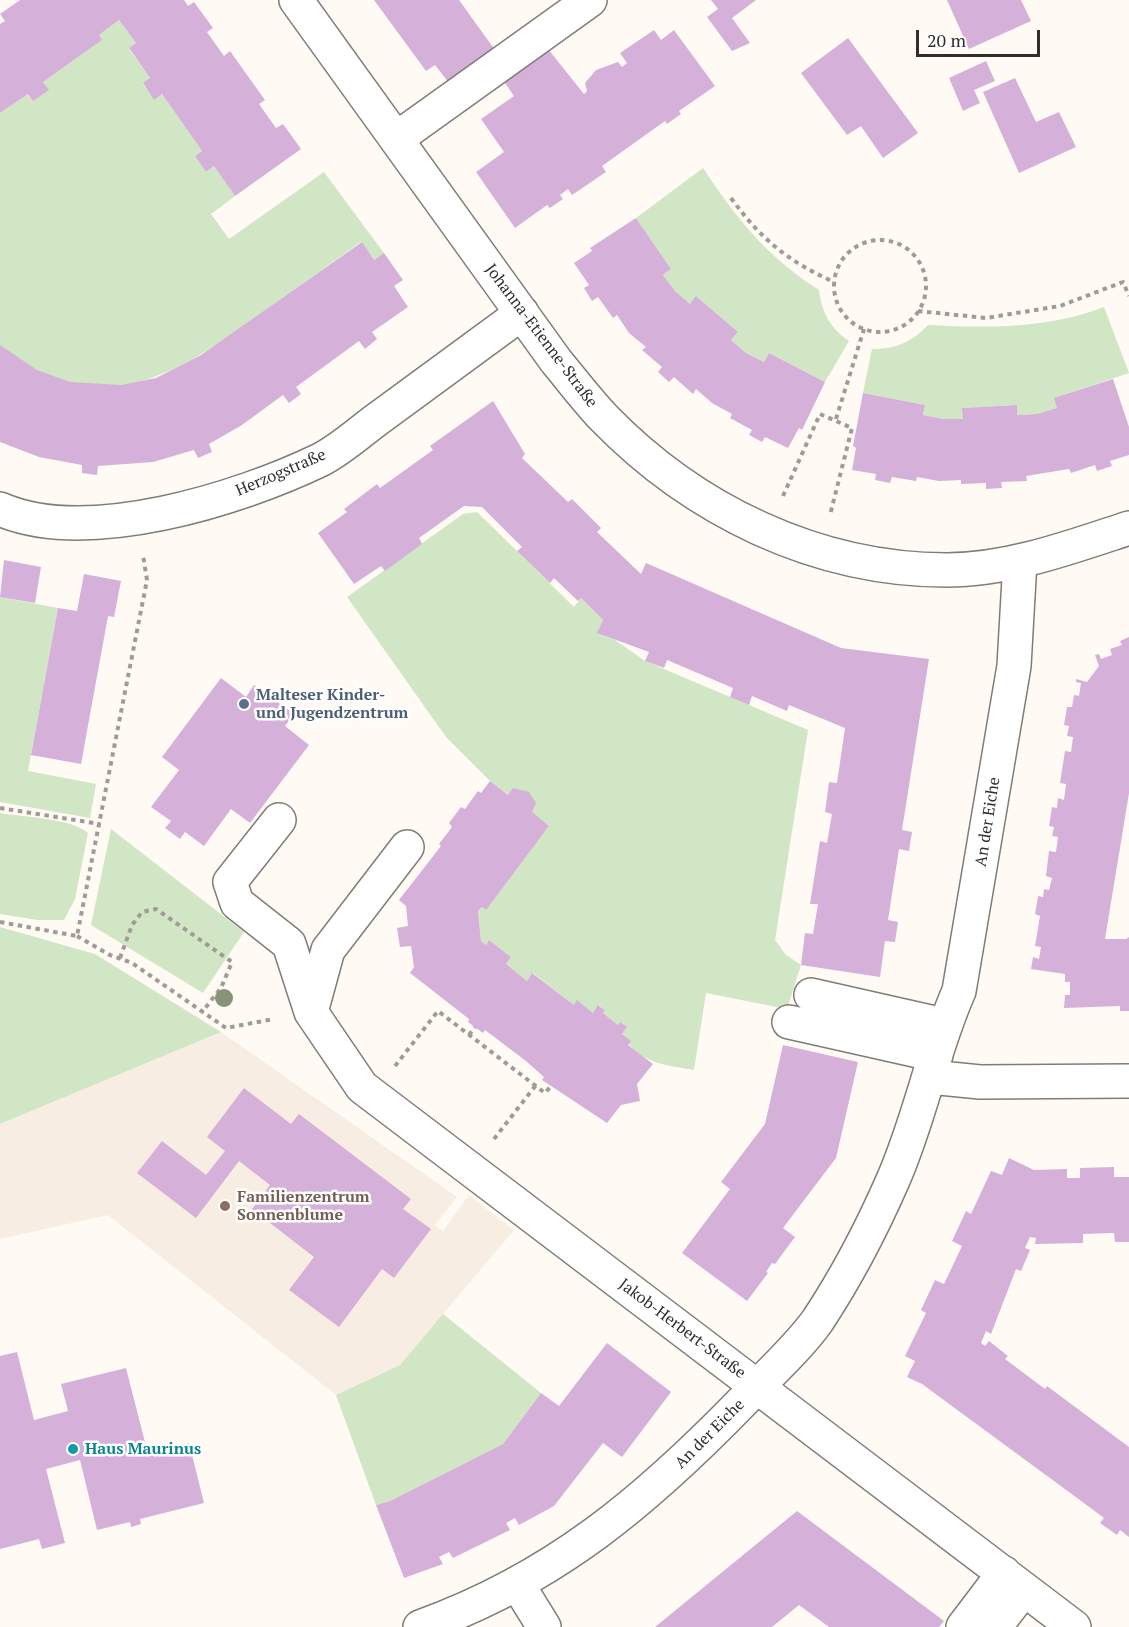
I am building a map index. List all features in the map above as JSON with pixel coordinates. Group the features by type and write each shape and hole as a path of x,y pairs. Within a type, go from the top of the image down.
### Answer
{"street":[{"name":"Johanna-Etienne-Straße","path":"296,0 556,361 603,417 675,480 712,506 766,533 821,551 888,565 948,570 1020,561 1129,528"},
{"path":"396,139 590,0"},
{"name":"Herzogstraße","path":"0,509 39,519 77,522 137,518 178,511 263,483 322,459 522,313"},
{"name":"An der Eiche","path":"420,1627 518,1585 587,1542 639,1502 694,1451 817,1322 854,1258 894,1179 936,1052 959,991 1014,666 1020,561"},
{"name":"Jakob-Herbert-Straße","path":"279,820 230,882 237,903 289,944 311,1012 362,1088 758,1385 1074,1627"},
{"path":"311,1012 328,950 407,847"},
{"path":"811,995 936,1052 980,1082 1129,1081"},
{"path":"789,1022 936,1052"},
{"path":"963,1627 1014,1581"},
{"path":"995,1627 1014,1581"},
{"path":"518,1585 544,1627"}],"path":[{"path":"731,198 750,225 773,245 800,267 834,282"},
{"path":"881,240 903,245 914,255 922,268 926,283 924,298 918,311 894,330 879,332 864,329 841,311 835,297 834,282 838,267 846,254 858,245 881,240"},
{"path":"918,311 986,318 1060,306 1123,282 1129,296"},
{"path":"836,420 864,329"},
{"path":"766,533 820,414 852,428 821,551"},
{"path":"77,936 147,580 137,518"},
{"path":"0,808 100,824"},
{"path":"120,958 132,924 142,912 156,909 232,962 221,988 201,1012"},
{"path":"0,922 77,936 132,963 226,1028 311,1012"},
{"path":"373,1095 438,1011 545,1093 551,1086"},
{"path":"470,1035 475,1027"},
{"path":"471,1169 536,1085"}],"shaded area":[{"name":"Familienzentrum Sonnenblume","path":"221,1032 457,1197 435,1225 443,1231 469,1195 514,1230 400,1365 336,1395 108,1215 0,1239 0,1124"}],"green space":[{"path":"119,20 136,43 129,49 150,78 143,84 154,99 162,94 202,151 195,156 206,172 214,166 235,196 211,214 229,239 324,172 384,253 374,260 361,242 200,355 150,378 124,385 96,386 68,382 38,371 0,345 0,113 28,94 33,101 48,89 43,82 102,40 99,35"},
{"path":"703,168 754,236 784,264 819,290 822,306 828,319 849,341 825,382 769,353 764,362 746,353 731,340 738,332 697,297 690,304 675,291 663,275 671,269 636,218"},
{"path":"1104,307 1129,373 1055,398 1057,408 1037,414 1017,415 1016,405 963,408 963,419 943,419 923,415 925,405 863,393 872,349 889,348 903,343 916,336 928,325 973,327 1039,323 1061,320"},
{"path":"477,512 574,607 581,598 603,620 598,633 615,640 645,661 808,730 775,940 786,955 801,965 787,1009 706,993 694,1070 662,1064 644,1057 628,1044 622,1034 626,1027 620,1022 618,1025 603,1013 605,1010 599,1005 593,1013 577,1001 574,1005 533,973 527,981 506,964 511,957 489,940 486,945 481,941 478,911 482,907 486,909 549,826 490,781 446,737 347,597 463,514"},
{"path":"0,597 58,608 28,771 96,784 90,818 0,802"},
{"path":"0,813 59,821 88,833 75,899 64,920 38,920 0,914"},
{"path":"111,829 244,932 203,993 91,925"},
{"path":"0,927 95,954 221,1032 0,1124"},
{"path":"443,1314 541,1393 503,1444 390,1501 376,1505 336,1395 400,1365"}],"building":[{"path":"20,0 184,0 188,6 194,2 213,28 207,32 224,56 230,51 265,100 259,104 276,128 283,124 301,149 235,196 214,166 206,172 195,156 202,151 162,94 154,100 143,83 150,78 129,48 136,43 119,20 99,35 102,40 43,82 49,90 33,101 28,94 0,113 0,24 5,21 0,14"},
{"path":"374,0 459,0 495,50 449,83 435,65 426,71"},
{"path":"711,0 756,0 732,18 750,43 732,51 707,17 718,9"},
{"path":"947,0 1021,0 1031,21 969,49"},
{"path":"654,30 661,40 674,30 715,86 679,111 681,114 667,124 665,121 602,166 606,172 572,195 568,189 560,195 563,199 550,208 547,205 515,228 476,172 504,152 481,119 514,96 503,80 548,49 584,94 587,91 585,83 596,70 618,62 622,67 627,63 620,53"},
{"path":"848,38 918,133 883,158 861,126 847,135 801,73"},
{"path":"986,61 995,81 974,90 980,103 963,111 949,78"},
{"path":"1015,78 1036,122 1059,112 1076,147 1019,173 983,92"},
{"path":"636,218 671,269 663,275 675,291 690,304 696,296 738,332 731,340 746,353 764,362 769,353 825,382 802,430 799,428 788,448 765,437 762,442 749,435 752,430 730,418 732,414 712,403 696,389 693,394 674,377 669,382 658,372 662,367 642,350 646,347 629,333 617,315 613,318 598,297 592,301 584,288 589,285 574,263 592,251 590,248"},
{"path":"362,242 374,260 384,253 403,280 394,286 408,307 372,332 377,339 365,349 359,341 296,387 301,394 289,403 283,395 242,425 209,444 212,452 198,458 194,450 153,462 98,466 97,475 82,473 82,465 39,457 0,442 0,345 37,370 70,382 121,385 156,378 201,355"},
{"path":"1113,379 1129,427 1129,455 1110,461 1112,466 1097,471 1095,465 1071,473 1069,469 1026,476 1027,481 1001,482 1002,488 986,489 986,483 961,484 961,480 939,481 917,477 916,481 892,477 890,483 875,480 876,474 852,470 856,448 853,446 863,393 925,405 923,415 943,419 963,419 962,408 1017,405 1017,415 1037,414 1057,408 1054,398"},
{"path":"493,401 525,454 522,458 568,502 572,499 601,528 597,532 641,574 646,563 841,648 929,659 902,830 912,832 909,851 899,849 888,920 898,922 895,942 885,941 880,977 801,965 805,933 813,934 818,904 810,904 820,841 827,843 832,814 825,812 829,782 837,783 845,728 789,705 787,711 752,696 749,705 730,697 733,688 667,660 664,668 645,661 649,652 597,633 603,620 581,598 578,601 554,578 550,583 517,551 522,547 482,507 464,506 419,538 422,544 385,571 381,566 354,584 318,533 347,512 344,509 377,484 380,488 433,450 430,446"},
{"path":"4,560 41,567 35,603 0,597"},
{"path":"84,574 121,581 114,617 108,616 81,764 31,755 58,608 77,611"},
{"path":"1129,637 1129,793 1105,939 1129,937 1129,1011 1120,1011 1120,1006 1064,1008 1065,995 1070,995 1070,982 1065,982 1065,974 1031,969 1033,957 1039,959 1041,947 1035,946 1040,916 1035,914 1038,896 1043,897 1044,889 1049,890 1052,878 1046,876 1049,851 1056,852 1058,837 1052,836 1054,827 1049,826 1052,807 1057,808 1058,798 1064,800 1066,784 1060,783 1065,751 1071,752 1073,737 1067,736 1069,726 1064,725 1067,707 1072,707 1074,695 1079,696 1081,683 1076,682 1076,679 1087,682 1099,666 1095,655 1099,654 1101,659 1112,655 1110,649 1122,645 1120,641"},
{"path":"221,678 246,697 254,685 294,714 285,726 309,745 250,823 231,809 204,846 185,832 180,839 165,828 171,821 151,807 179,770 162,757"},
{"path":"490,781 508,795 513,788 529,792 536,803 532,812 549,826 486,910 482,907 478,911 481,941 486,945 489,940 511,957 506,964 527,981 532,973 574,1005 577,1000 593,1013 598,1005 605,1010 603,1013 618,1025 620,1022 627,1027 622,1034 631,1041 628,1045 653,1064 637,1084 640,1101 621,1105 607,1123 542,1080 544,1077 526,1061 485,1030 483,1033 468,1022 469,1019 410,973 414,967 411,946 400,947 397,928 408,926 406,906 399,900 441,846 439,844 452,827 449,823 461,807 465,809 478,791 481,793"},
{"path":"783,1045 858,1062 836,1158 783,1228 795,1237 775,1264 772,1263 766,1272 768,1273 747,1301 682,1253 730,1189 721,1182 765,1124"},
{"path":"244,1088 291,1124 299,1114 411,1199 403,1209 431,1229 394,1278 382,1269 339,1327 289,1290 314,1257 252,1209 270,1185 239,1161 196,1218 137,1173 162,1141 206,1175 225,1151 207,1137"},
{"path":"1009,1158 1034,1170 1067,1169 1067,1178 1080,1178 1080,1168 1114,1167 1114,1177 1129,1177 1129,1242 1115,1242 1114,1233 1083,1234 1083,1243 1035,1244 1036,1238 1030,1237 1025,1248 1030,1250 1021,1271 1016,1269 991,1334 986,1331 981,1343 985,1346 989,1341 1008,1356 1005,1359 1045,1389 1047,1386 1129,1447 1129,1537 1120,1530 1117,1535 1100,1523 1104,1518 922,1384 907,1377 915,1361 905,1356 926,1313 921,1310 935,1280 944,1284 962,1246 952,1241 966,1211 971,1214 991,1171 1002,1175"},
{"path":"607,1343 671,1392 622,1457 603,1443 554,1506 519,1525 515,1518 506,1523 510,1530 453,1558 449,1552 439,1557 443,1564 404,1578 376,1505 390,1501 503,1444 541,1393 559,1406"},
{"name":"Haus Maurinus","path":"17,1352 34,1420 68,1411 61,1384 126,1368 148,1454 189,1443 204,1503 140,1519 141,1524 131,1527 130,1522 97,1530 80,1460 46,1469 65,1543 42,1549 39,1539 0,1549 0,1356"},
{"path":"797,1511 944,1621 939,1627 829,1627 799,1605 772,1627 655,1627"}],"place":[{"name":"Malteser Kinder- und Jugendzentrum","path":"244,704"},
{"name":"Familienzentrum Sonnenblume","path":"225,1206"},
{"name":"Haus Maurinus","path":"73,1449"}]}
